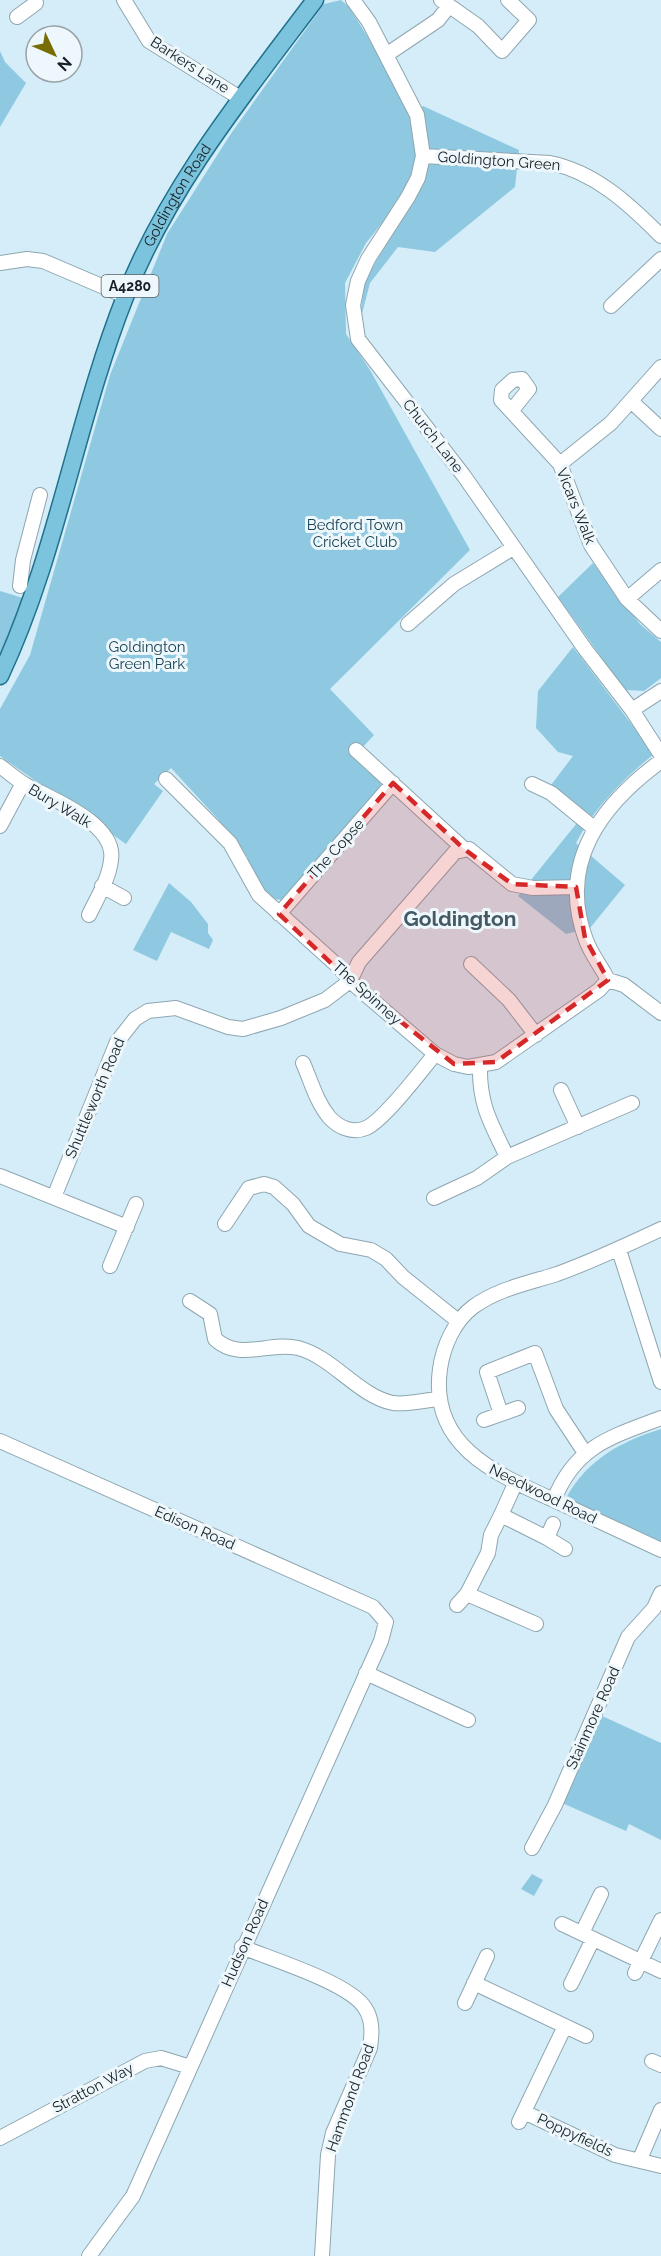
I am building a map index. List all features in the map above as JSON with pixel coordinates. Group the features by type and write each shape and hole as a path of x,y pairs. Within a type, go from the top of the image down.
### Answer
{"main road":[{"name":"Goldington Road","path":"0,676 43,565 89,402 125,296 163,220 240,98 312,1"}],"street":[{"name":"Barkers Lane","path":"124,0 149,40 240,98"},
{"name":"Goldington Green","path":"353,0 369,22 417,115 423,156 418,178 368,259 358,281 353,304 355,324"},
{"path":"386,55 438,20 445,3 478,26 502,51 529,20 508,0"},
{"name":"Goldington Green","path":"423,156 550,163 569,167 606,187 661,236"},
{"path":"0,263 27,259 43,261 125,296"},
{"path":"611,306 661,259"},
{"name":"Church Lane","path":"355,324 363,347 464,476 513,548 632,710 661,755"},
{"path":"560,464 611,423 661,367"},
{"path":"632,402 661,429"},
{"name":"Vicars Walk","path":"512,410 560,464 586,536 627,599 661,631"},
{"path":"20,586 23,560 40,495"},
{"path":"34,514 56,519"},
{"path":"408,624 454,584 513,548"},
{"path":"23,560 43,565"},
{"path":"627,599 661,570"},
{"path":"632,710 661,690"},
{"path":"356,750 464,849"},
{"path":"661,761 630,785 595,829 581,852 576,886 578,912 585,938 608,980 624,985 661,1013"},
{"name":"Bury Walk","path":"0,766 23,783 61,802 102,832 111,846 112,858 89,915"},
{"name":"The Spinney","path":"166,779 230,843 259,895 340,968 350,981 435,1054 454,1064 480,1066"},
{"path":"0,826 23,783"},
{"name":"The Copse","path":"279,914 393,783"},
{"path":"532,784 551,793 595,829"},
{"path":"350,981 359,962 455,852 470,849 512,884 533,888 576,886"},
{"path":"102,886 124,898"},
{"path":"471,964 509,1000 536,1035"},
{"path":"507,1157 483,1104 480,1092 480,1066 496,1062 599,990 608,980"},
{"name":"Shuttleworth Road","path":"54,1197 117,1041 135,1018 148,1011 176,1008 228,1027 255,1027 325,1000 350,981"},
{"path":"303,1063 320,1104 328,1116 345,1129 356,1130 375,1121 435,1054"},
{"path":"561,1090 578,1127"},
{"path":"434,1198 477,1178 507,1157 636,1102"},
{"path":"0,1176 127,1227"},
{"path":"225,1224 249,1188 264,1184 274,1187 293,1204 309,1226 340,1244 371,1250 386,1259 403,1277 458,1321"},
{"path":"110,1266 136,1204"},
{"name":"Needwood Road","path":"661,1229 619,1251 483,1300 458,1321 441,1360 439,1399 451,1433 461,1445 487,1467 515,1484 661,1550"},
{"path":"619,1251 661,1382"},
{"path":"190,1301 210,1314 215,1339 230,1349 240,1352 297,1348 311,1353 382,1400 396,1403 439,1399"},
{"path":"501,1414 487,1372 536,1353 556,1409 585,1453"},
{"path":"484,1420 518,1408"},
{"path":"554,1500 570,1468 585,1453 602,1440 661,1418"},
{"name":"Edison Road","path":"0,1441 373,1607 386,1622"},
{"path":"457,1605 467,1594 488,1553 490,1535 515,1484"},
{"path":"501,1515 565,1549"},
{"path":"547,1538 553,1524"},
{"name":"Stainmore Road","path":"532,1848 555,1805 628,1638 654,1608 661,1593"},
{"path":"467,1594 536,1624"},
{"name":"Hudson Road","path":"89,2256 133,2196 242,1947 385,1631 386,1622"},
{"path":"366,1673 468,1720"},
{"path":"571,1984 575,1932 602,1894"},
{"path":"638,1967 661,1920"},
{"path":"575,1932 638,1967 661,1971"},
{"name":"Hammond Road","path":"242,1947 344,1989 361,2002 370,2018 373,2033 370,2048 333,2133 328,2155 322,2256"},
{"path":"465,2003 487,1956"},
{"path":"474,1983 586,2036"},
{"name":"Poppyfields","path":"565,2026 522,2117 615,2155 640,2159 661,2166"},
{"name":"Stratton Way","path":"0,2138 145,2061 161,2058 190,2067"},
{"path":"640,2159 661,2110"}],"highlighted area":[{"path":"393,783 464,849 512,884 576,887 585,938 608,980 496,1062 454,1064 350,981 279,914"}],"green space":[{"name":"Goldington Green Park","path":"341,0 349,7 377,52 412,118 417,152 411,178 399,202 366,243 345,283 346,334 370,370 470,550 330,689 374,735 362,748 401,783 284,900 271,899 248,869 248,858 217,818 171,768 154,784 163,791 126,844 0,756 0,709 30,655 110,375 167,234 230,135 324,4"},
{"path":"0,51 5,62 25,84 0,127"},
{"path":"423,106 519,150 515,187 435,252 398,247 370,283 359,325 365,280 418,191 419,110"},
{"path":"593,563 640,624 661,642 661,678 644,691 625,690 558,597"},
{"path":"0,591 23,598 0,654"},
{"path":"573,647 654,754 610,794 576,843 625,885 590,928 566,934 518,896 585,813 551,785 573,756 558,752 536,728 538,691"},
{"path":"169,883 191,902 208,924 208,933 213,940 209,949 171,932 157,961 133,950"},
{"path":"661,1429 661,1543 566,1498 584,1473 606,1454 632,1440"},
{"path":"600,1715 661,1743 661,1840 629,1824 626,1831 562,1803"},
{"path":"532,1874 543,1880 534,1896 521,1889"}],"district":[{"name":"Goldington","path":"460,918"}],"park label":[{"name":"Bedford Town Cricket Club","path":"355,534"}]}
